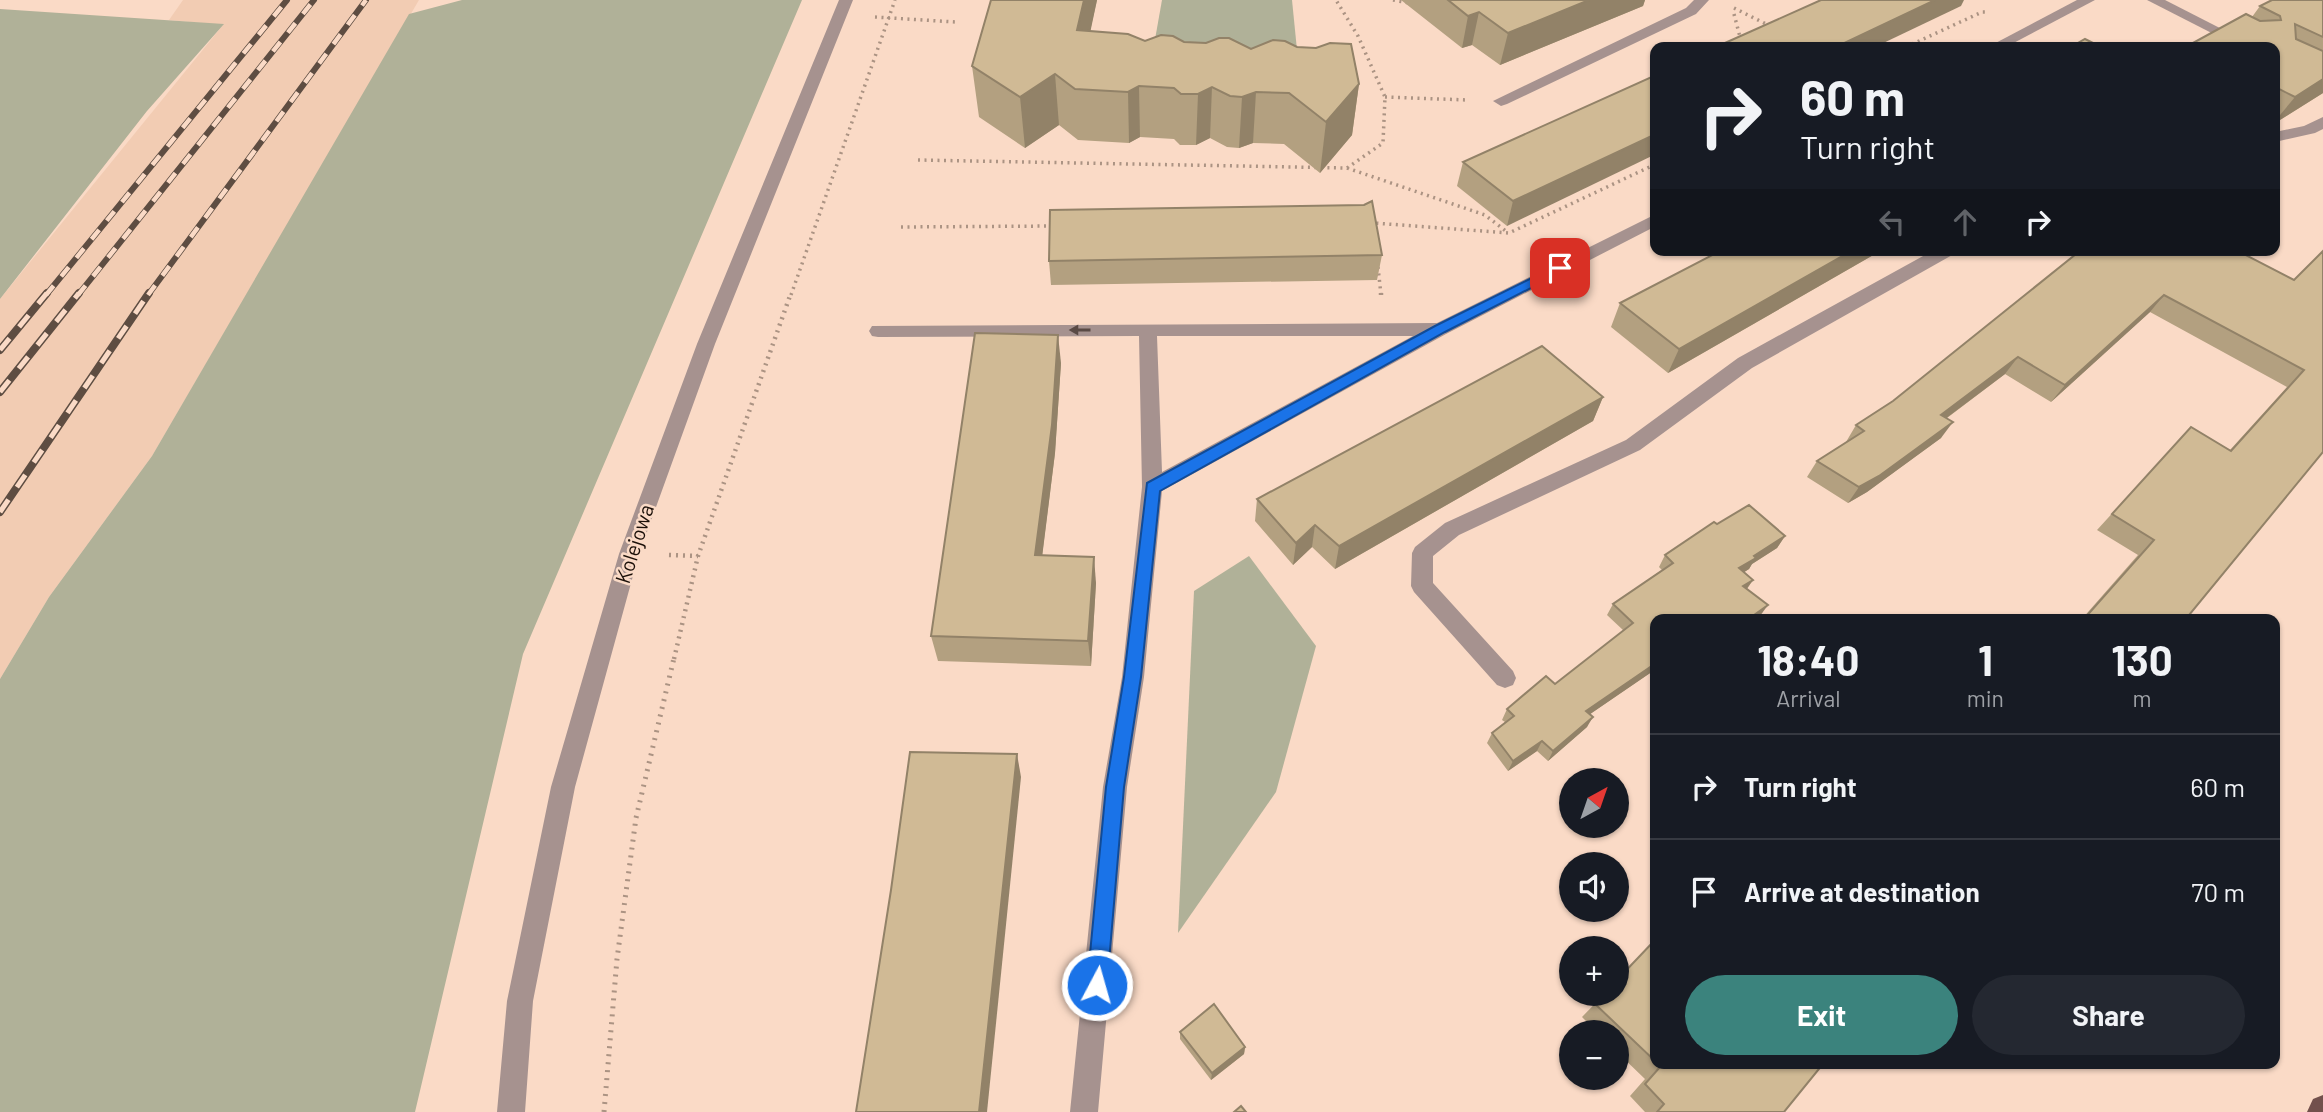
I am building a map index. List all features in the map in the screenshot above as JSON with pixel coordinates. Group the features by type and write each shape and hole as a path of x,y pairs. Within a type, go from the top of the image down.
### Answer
{"street":[{"name":"Kolejowa","path":"511,1112 520,1001 563,787 629,554 706,344 846,0"},
{"path":"1501,101 1691,11 1702,0"},
{"path":"2005,42 2088,0"},
{"path":"2154,0 2240,42"},
{"path":"2280,136 2309,130 2323,122"},
{"path":"1152,487 1440,329 1650,222"},
{"path":"1505,678 1422,586 1422,553 1452,529 1633,445 1745,363 1937,256"},
{"path":"878,331 1440,329"},
{"path":"1084,1112 1115,787 1133,677 1152,487 1148,330"}],"path":[{"path":"604,1112 617,959 636,818 698,556 895,0"},
{"path":"1336,0 1358,36 1385,97 1383,144 1346,168"},
{"path":"1393,0 1421,4"},
{"path":"1744,42 1730,6 1776,30"},
{"path":"889,18 955,22"},
{"path":"1385,97 1501,101"},
{"path":"918,160 1346,168 1485,215 1509,233"},
{"path":"1376,236 1374,223 1509,233 1650,167"},
{"path":"901,227 1067,226"},
{"path":"1378,263 1384,329"}],"shaded area":[{"path":"183,0 419,0 152,456 49,597 0,679 0,299 223,25 169,20"}],"green space":[{"path":"462,0 802,0 523,654 415,1112 0,1112 0,679 49,597 152,456 409,14"},
{"path":"1162,0 1292,0 1298,60 1154,45"},
{"path":"0,9 224,24 147,111 0,299"},
{"path":"1249,556 1316,646 1276,792 1178,933 1194,591"}],"building":[{"path":"991,0 1084,0 1077,30 1128,34 1145,41 1161,35 1173,36 1184,42 1206,43 1219,38 1229,38 1251,49 1273,40 1285,41 1297,47 1316,48 1330,43 1351,44 1359,84 1326,122 1289,93 1256,92 1242,97 1230,96 1212,87 1198,94 1181,94 1174,88 1139,86 1128,92 1075,89 1055,74 1020,97 972,66"},
{"path":"1448,0 1589,0 1508,33 1479,12 1468,16"},
{"path":"1821,0 1935,0 1847,42 1727,42"},
{"path":"2272,0 2323,0 2323,37 2295,24 2296,39 2323,51 2323,79 2295,97 2280,90 2280,42 2195,42 2246,14 2260,21 2281,20 2280,16 2260,6"},
{"path":"1650,78 1650,137 1513,201 1463,162"},
{"path":"1372,201 1382,255 1049,261 1050,210 1364,205"},
{"path":"2323,251 2323,452 2190,614 2088,614 2154,540 2112,514 2191,427 2231,451 2304,370 2164,295 2065,385 2018,357 1941,415 1953,422 1879,476 1859,487 1817,461 1864,431 1856,425 1893,401 2074,256 2248,256 2294,280"},
{"path":"1710,256 1842,256 1679,349 1620,303"},
{"path":"975,333 1058,335 1052,425 1035,555 1094,557 1088,641 931,636"},
{"path":"1542,346 1603,397 1339,546 1315,525 1296,543 1257,499"},
{"path":"1749,505 1785,536 1739,568 1753,580 1743,586 1768,605 1755,614 1650,614 1650,667 1586,711 1593,717 1553,751 1542,741 1513,761 1492,733 1514,716 1507,709 1546,676 1555,684 1633,623 1613,604 1673,563 1665,555 1714,522 1717,524"},
{"path":"910,752 1017,754 979,1112 856,1112"},
{"path":"1650,945 1650,1056 1629,1036 1629,1020 1612,1020 1597,1006 1629,1006 1629,967"},
{"path":"1214,1004 1245,1047 1212,1073 1180,1032"},
{"path":"1658,1069 1819,1069 1784,1112 1657,1112 1664,1104 1645,1084"},
{"path":"1241,1106 1246,1112 1234,1112"}],"railway":[{"path":"46,295 287,0"},
{"path":"78,295 314,0"},
{"path":"148,295 366,0"},
{"path":"0,350 47,293"},
{"path":"0,392 79,293"},
{"path":"0,512 149,293"}],"route":[{"path":"1097,985 1115,787 1133,677 1152,487 1440,329 1560,268"}]}
